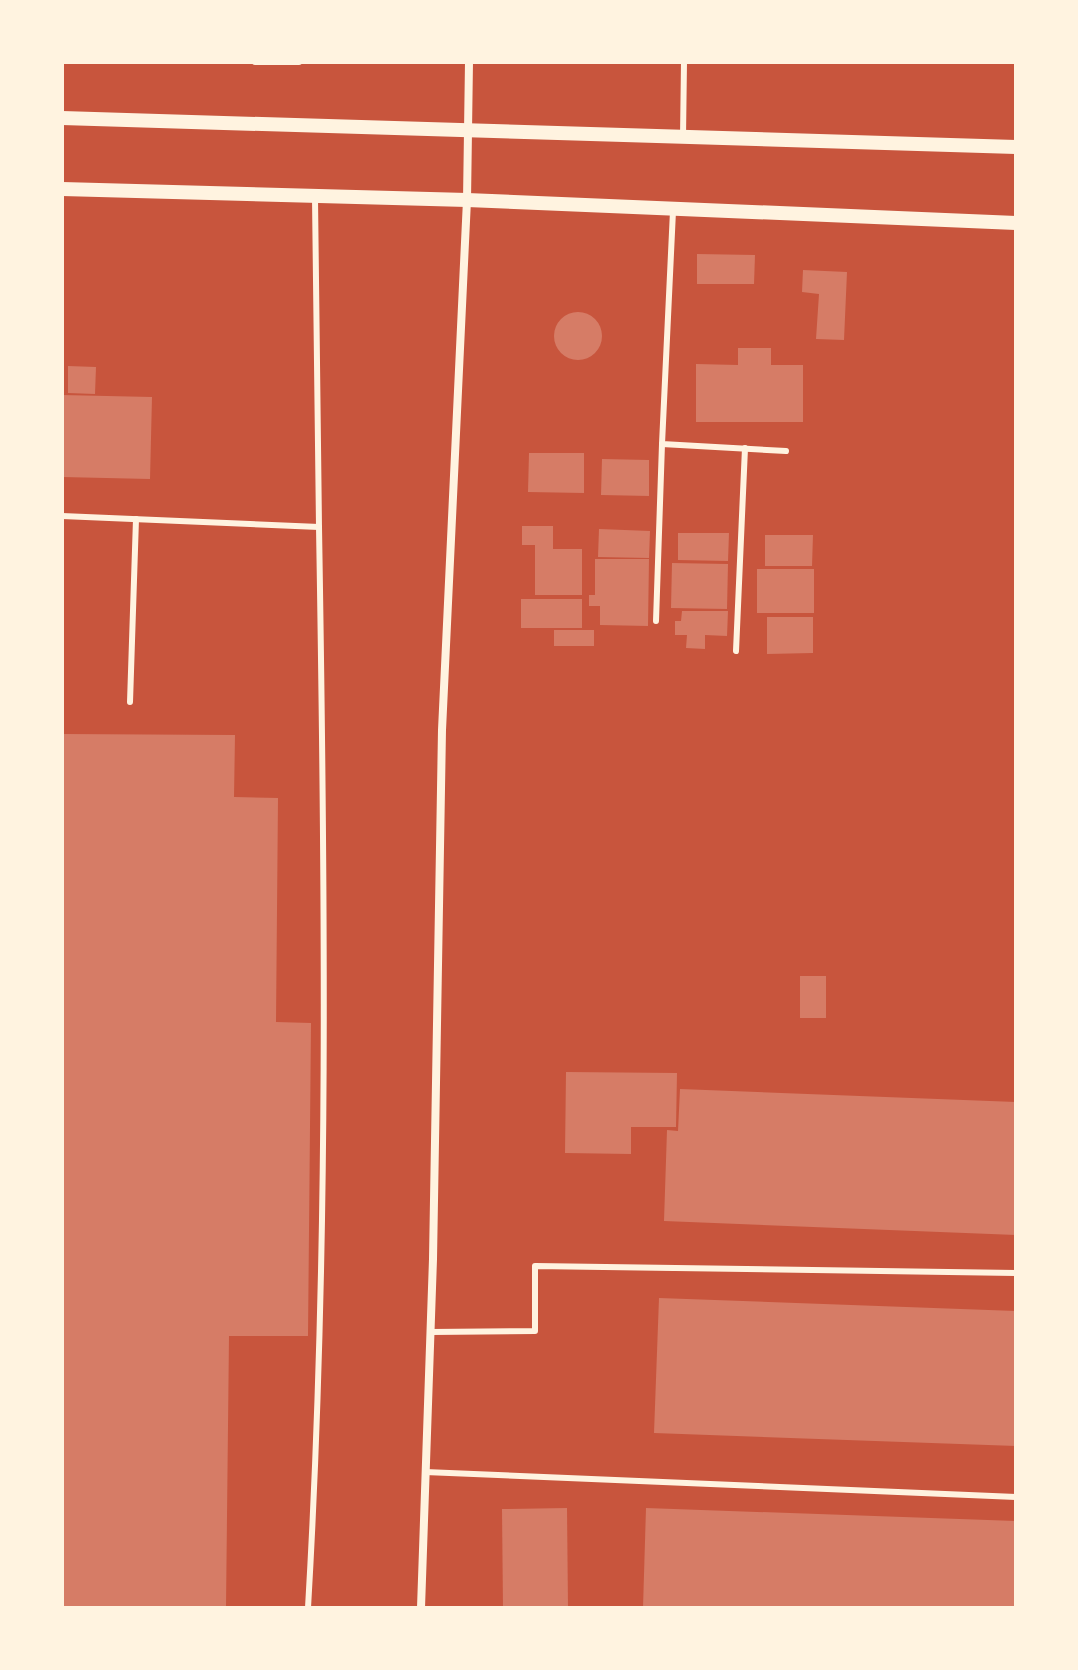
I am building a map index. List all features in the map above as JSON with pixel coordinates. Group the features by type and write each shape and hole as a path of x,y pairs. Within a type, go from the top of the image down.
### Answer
{"street":[{"path":"421,1608 431,1332 442,730 467,200 469,62"},
{"path":"62,118 1016,147"},
{"path":"62,189 467,200 1016,223"}],"lane":[{"path":"255,62 299,62"},
{"path":"683,137 684,62"},
{"path":"308,1608 319,1424 325,914 315,198"},
{"path":"656,621 673,211"},
{"path":"662,444 786,451"},
{"path":"736,651 745,448"},
{"path":"62,516 319,527"},
{"path":"130,702 136,519"},
{"path":"431,1332 535,1331 535,1266 1016,1273"},
{"path":"425,1472 1016,1497"}],"building":[{"path":"697,254 755,255 754,284 697,284"},
{"path":"803,270 847,272 844,340 816,339 819,294 802,292"},
{"path":"578,312 595,319 602,336 595,353 578,360 561,353 554,336 561,319"},
{"path":"738,348 771,348 771,365 803,365 803,422 696,422 696,364 738,365"},
{"path":"68,366 96,367 95,394 68,393"},
{"path":"62,395 152,397 150,479 62,477"},
{"path":"529,453 584,453 584,493 528,492"},
{"path":"602,459 649,460 649,496 601,495"},
{"path":"522,526 553,526 553,549 582,549 582,595 535,595 535,545 522,545"},
{"path":"599,529 650,531 649,558 598,557"},
{"path":"678,533 729,533 728,561 678,560"},
{"path":"765,535 813,535 812,566 765,566"},
{"path":"595,559 649,559 648,626 600,625 600,606 589,606 589,595 595,595"},
{"path":"672,563 728,564 727,609 671,608"},
{"path":"757,569 814,569 814,613 757,613"},
{"path":"521,599 582,599 582,628 521,628"},
{"path":"682,611 728,611 727,636 705,635 705,649 686,648 687,635 675,635 675,621 681,621"},
{"path":"767,617 813,617 813,653 767,654"},
{"path":"554,630 594,630 594,646 554,646"},
{"path":"62,734 235,735 234,797 278,798 276,1022 311,1023 308,1336 229,1336 226,1608 62,1608"},
{"path":"800,976 826,976 826,1018 800,1018"},
{"path":"566,1072 677,1073 676,1127 631,1127 631,1154 565,1153"},
{"path":"680,1089 1016,1102 1016,1235 664,1221 667,1130 678,1131"},
{"path":"659,1298 1016,1311 1016,1446 654,1433"},
{"path":"567,1508 568,1608 503,1608 502,1509"},
{"path":"646,1508 1016,1521 1016,1608 643,1608"}]}
